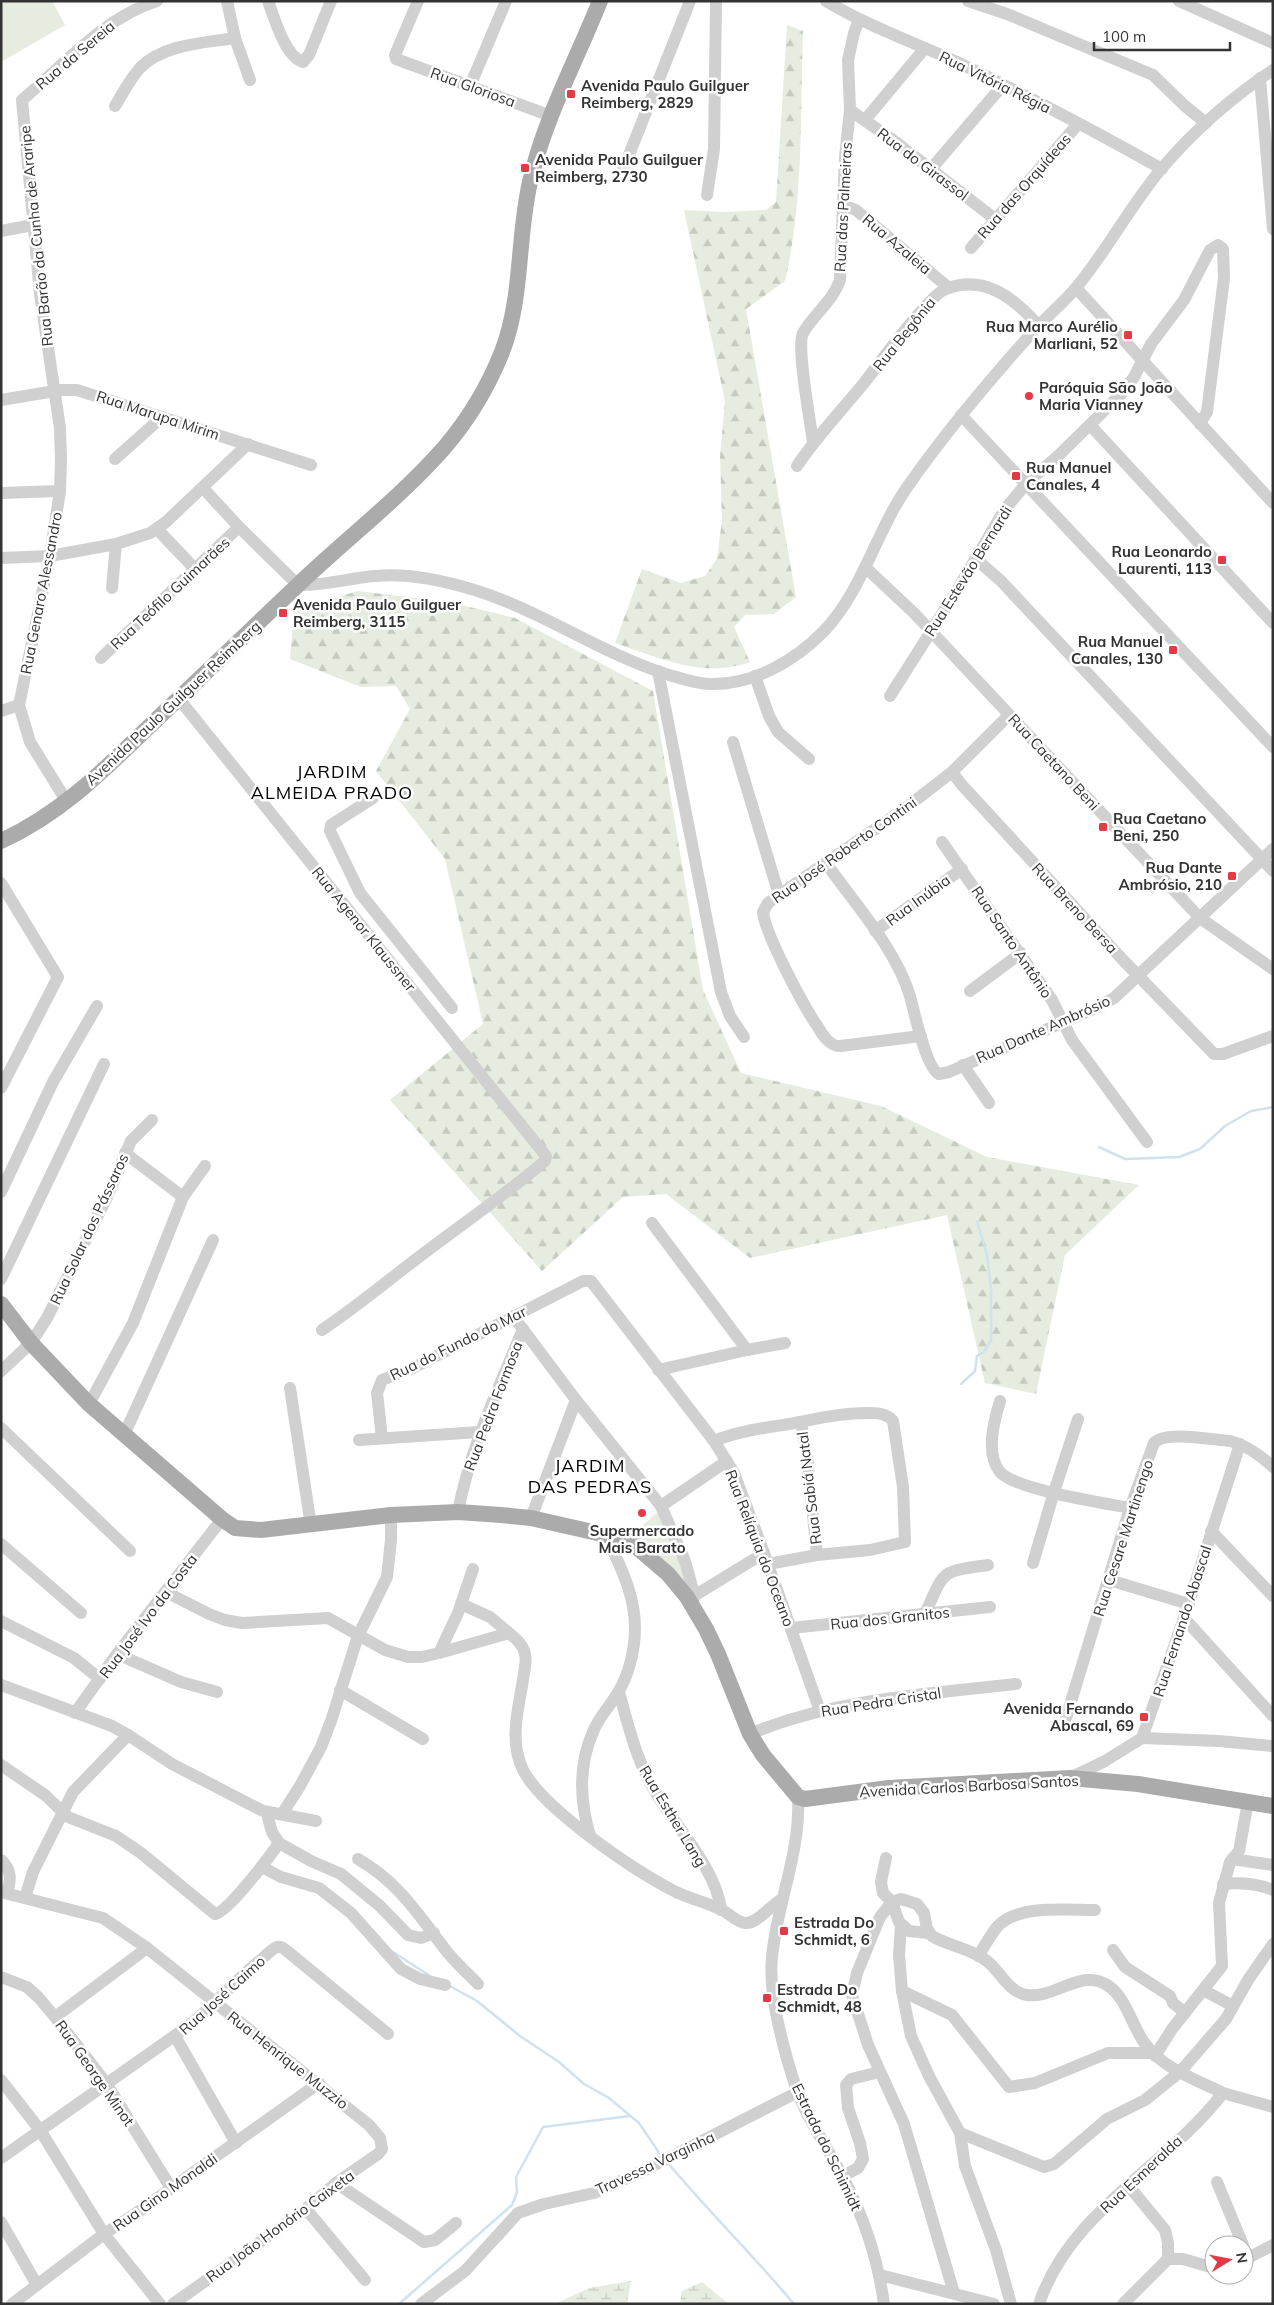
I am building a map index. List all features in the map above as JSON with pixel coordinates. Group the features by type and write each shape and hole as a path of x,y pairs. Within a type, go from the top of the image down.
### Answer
{"main road":[{"name":"Avenida Paulo Guilguer Reimberg","path":"1,841 28,828 67,802 179,699 298,585 412,481 444,448 467,419 485,388 502,350 513,315 523,213 540,146 600,1"},
{"path":"1,1304 31,1343 89,1404 222,1519 235,1528 246,1530 311,1526 391,1515 458,1512 531,1518 606,1535 634,1545 655,1562 693,1601 718,1654 750,1734 763,1755 801,1803"},
{"name":"Avenida Carlos Barbosa Santos","path":"801,1803 889,1788 1081,1775 1273,1806"}],"street":[{"name":"Rua da Sereia","path":"22,100 84,44 112,23 157,1"},
{"path":"227,1 235,38 250,80"},
{"path":"268,1 284,41 295,57 303,62 309,55 330,1"},
{"name":"Rua Gloriosa","path":"418,1 395,58 551,116"},
{"path":"470,86 506,1"},
{"path":"623,170 690,1"},
{"path":"707,194 714,148 716,1"},
{"name":"Rua Vitória Régia","path":"826,1 859,20 925,48 1002,86 1162,169"},
{"path":"968,1 1007,14 1153,75 1184,106 1206,123"},
{"path":"1188,3 1273,43"},
{"name":"Rua das Palmeiras","path":"814,443 801,353 801,337 836,292 840,280 845,157 850,110 848,60 859,20"},
{"path":"115,106 134,76 152,59 186,46 235,38"},
{"path":"865,120 925,48"},
{"path":"203,488 239,528 298,585 376,576 398,576 467,587 525,609 593,644 658,671 707,684 740,681 755,676 788,661 823,631 834,618 865,567 905,489 961,415 1038,325 1076,288 1162,169 1206,123 1260,78 1273,70"},
{"path":"1260,78 1273,229"},
{"path":"931,169 1002,86"},
{"name":"Rua Barão da Cunha de Araripe","path":"22,100 33,225 52,372"},
{"name":"Rua do Girassol","path":"850,110 996,219"},
{"name":"Rua das Orquídeas","path":"971,248 1078,124"},
{"name":"Rua Azaleia","path":"843,205 856,210 949,288"},
{"path":"1,231 33,225"},
{"name":"Rua Estevão Bernardi","path":"890,696 1005,509 1026,484 1122,393 1151,344 1184,300 1210,250 1214,246 1221,246 1225,268 1222,296 1207,412 1200,424"},
{"name":"Rua Begônia","path":"797,466 937,294 949,288 976,286 993,288 1017,304 1038,325"},
{"path":"1076,288 1273,503"},
{"name":"Rua Genaro Alessandro","path":"52,372 60,428 60,490 50,556 20,705 30,742 67,802"},
{"name":"Rua Marupa Mirim","path":"1,400 54,391 77,390 311,465"},
{"path":"961,415 1273,747"},
{"path":"115,459 162,417"},
{"path":"1090,425 1273,623"},
{"path":"1,558 50,556 116,544 157,529 248,444"},
{"path":"1,493 60,490"},
{"name":"Rua Teófilo Guimarães","path":"101,658 239,528"},
{"path":"157,529 195,569"},
{"path":"112,588 116,544"},
{"path":"976,559 1002,580 1273,872"},
{"name":"Rua Caetano Beni","path":"865,567 914,613 1200,918 1273,969"},
{"path":"658,671 721,992 730,1016 744,1037"},
{"path":"755,676 769,716 778,732 809,759"},
{"name":"Rua Agenor Klaussner","path":"179,699 541,1147 546,1159 489,1207 322,1330"},
{"path":"1,711 20,705"},
{"path":"952,772 1009,715"},
{"path":"733,742 779,895"},
{"name":"Rua José Roberto Contini","path":"921,1036 837,1047 829,1041 818,1028 796,987 763,918 763,909 779,895 903,810 952,772"},
{"name":"Rua Breno Bersa","path":"952,772 1139,976 1214,1054 1222,1054 1273,1036"},
{"path":"373,798 331,825 330,831 361,895 452,1008"},
{"name":"Rua Santo Antônio","path":"942,842 1021,953 1064,1022 1072,1040 1147,1142"},
{"name":"Rua Dante Ambrósio","path":"921,1036 933,1068 938,1074 949,1072 1107,1002 1139,976 1273,849"},
{"path":"826,863 875,931 906,984 921,1036"},
{"name":"Rua Inúbia","path":"875,931 962,869"},
{"path":"1,883 58,977 1,1088"},
{"path":"346,907 361,895"},
{"path":"970,991 1021,953"},
{"path":"1,1192 53,1082 96,1006"},
{"path":"1,1279 104,1064"},
{"path":"963,1065 989,1103"},
{"name":"Rua Solar dos Pássaros","path":"1,1370 31,1343 47,1318 107,1197 131,1141 152,1120"},
{"path":"125,1153 183,1197"},
{"path":"89,1404 133,1323 183,1197 204,1166"},
{"path":"652,1223 746,1350"},
{"path":"124,1434 213,1240"},
{"name":"Rua do Fundo do Mar","path":"382,1438 378,1386 382,1380 413,1368 587,1280"},
{"name":"Rua Relíquia do Oceano","path":"587,1280 596,1286 658,1370 714,1441 727,1461 739,1484 820,1711"},
{"path":"513,1316 576,1400 661,1506 679,1544 693,1601 766,1558 870,1550 905,1542 901,1469 895,1426 891,1418 872,1413 801,1422 732,1434 714,1441"},
{"name":"Rua Pedra Formosa","path":"458,1512 465,1478 479,1432 523,1329"},
{"path":"658,1370 785,1343"},
{"path":"290,1388 311,1526"},
{"path":"531,1518 576,1400"},
{"path":"1000,1401 992,1431 994,1455 1000,1472 1008,1479 1054,1492 1130,1508"},
{"path":"1033,1564 1078,1419"},
{"name":"Rua Sabiá Natal","path":"801,1422 807,1455 817,1555"},
{"path":"1,1428 130,1551"},
{"path":"359,1440 479,1432"},
{"name":"Rua Cesare Martinengo","path":"1066,1718 1130,1508 1157,1439 1169,1436 1240,1444"},
{"path":"1240,1444 1253,1451 1273,1468"},
{"name":"Rua Fernando Abascal","path":"1142,1738 1189,1604 1240,1444"},
{"path":"661,1506 727,1461"},
{"path":"391,1515 392,1540 387,1577 358,1636 332,1721 321,1747 300,1786 276,1814 268,1818 272,1832 279,1843 346,1877 380,1906 408,1935 421,1938 434,1933"},
{"name":"Rua José Ivo da Costa","path":"75,1713 222,1519"},
{"path":"1211,1532 1273,1596"},
{"path":"590,1836 582,1798 585,1760 592,1732 625,1680 635,1640 635,1617 627,1581 606,1535"},
{"path":"1,1544 81,1613"},
{"path":"925,1614 938,1584 950,1571 988,1565"},
{"path":"439,1653 461,1604 473,1569"},
{"path":"1109,1580 1189,1604"},
{"path":"166,1592 225,1620 263,1624 324,1618 335,1621 358,1636 394,1654 422,1657 509,1634"},
{"path":"461,1604 490,1616 519,1641 526,1655 515,1726 518,1753 523,1770 545,1798 590,1836 675,1891 722,1910 739,1921 755,1921 768,1908 782,1899"},
{"name":"Rua dos Granitos","path":"791,1628 990,1607"},
{"path":"1184,1618 1273,1716"},
{"path":"1,1621 74,1658 100,1679"},
{"path":"118,1654 181,1682 218,1692"},
{"name":"Rua Pedra Cristal","path":"750,1734 780,1722 820,1711 880,1700 1016,1684"},
{"path":"1,1685 93,1718 128,1735 172,1764 276,1814 316,1821"},
{"path":"340,1690 423,1739"},
{"name":"Rua Esther Lang","path":"619,1692 632,1741 642,1766 665,1808 718,1890 722,1910"},
{"path":"25,1898 33,1872 73,1792 128,1735"},
{"path":"1081,1775 1142,1738 1219,1741 1273,1746"},
{"path":"1,1765 45,1795 63,1812 75,1820 116,1836 141,1853 218,1914 262,1867 279,1843"},
{"path":"1154,2055 1184,2012 1222,1966 1219,1903 1223,1884 1232,1859 1239,1851 1248,1802"},
{"name":"Estrada do Schimidt","path":"801,1803 795,1844 782,1899 772,1959 772,1990 784,2050 798,2092 843,2176 866,2227 880,2275 884,2304"},
{"path":"886,1858 882,1888 883,1893 892,1902 901,1924 899,1955 902,1991 911,2036 929,2076 960,2133 965,2166 996,2250 1011,2304"},
{"path":"358,1859 389,1879 450,1955 478,1984"},
{"path":"1232,1859 1273,1865"},
{"path":"1,1860 9,1869 11,1880 4,1893"},
{"path":"262,1867 281,1877 319,1888 351,1913 401,1969 420,1979 445,1985"},
{"path":"1223,1884 1241,1882 1260,1885 1273,1890"},
{"name":"Rua Henrique Muzzio","path":"4,1893 103,1918 148,1948 319,2083 374,2130 382,2145"},
{"path":"929,1933 924,1913 917,1904 901,1899 892,1902 880,1917 857,1973 852,1995 861,2026 904,2124 954,2293"},
{"path":"978,1956 997,1927 1016,1916 1035,1910 1095,1910"},
{"path":"901,1924 909,1931 929,1933 940,1941 987,1960 1007,1984 1024,1994 1034,1996 1047,1993 1084,1980 1095,1980 1107,1984 1115,1991 1137,2032 1154,2055 1180,2072 1223,2093 1273,2107"},
{"path":"960,2133 1044,2167 1049,2166 1068,2154 1107,2119 1145,2100 1180,2072 1226,2018 1273,1944"},
{"name":"Rua José Caimo","path":"1,2158 175,2036 206,2012 214,2002 257,1962 280,1947 388,2034"},
{"path":"55,2017 148,1948"},
{"path":"1113,1950 1125,1967 1170,1996 1173,2003 1184,2012"},
{"name":"Rua George Minot","path":"1,1977 26,1987 39,1998 55,2017 106,2083 171,2188"},
{"path":"1203,1990 1233,2006"},
{"path":"902,1991 952,2015 1009,2087 1035,2083 1108,2053 1154,2055"},
{"path":"175,2036 236,2143"},
{"path":"843,2176 858,2168 863,2159 860,2143 848,2108 846,2085 851,2079 880,2072"},
{"path":"1,2080 40,2130 104,2234 160,2304"},
{"name":"Rua Gino Monaldi","path":"12,2304 104,2234 319,2083"},
{"name":"Travessa Varginha","path":"421,2304 465,2271 518,2213 544,2204 594,2192 665,2160 798,2092"},
{"name":"Rua Esmeralda","path":"1039,2304 1061,2256 1100,2211 1205,2115 1223,2093"},
{"name":"Rua João Honório Caixeta","path":"173,2304 306,2209 336,2183 378,2154 382,2145"},
{"path":"1217,2182 1238,2235"},
{"path":"336,2183 424,2242 435,2240 456,2223"},
{"path":"1128,2185 1165,2230 1168,2243 1168,2259"},
{"path":"306,2209 365,2280"},
{"path":"1,2222 37,2285"},
{"path":"1254,2252 1273,2245"},
{"path":"1123,2304 1168,2259 1183,2259 1204,2265"},
{"path":"880,2275 994,2304"}],"green space":[{"path":"1,1 52,1 65,25 1,62"},
{"path":"787,25 803,31 800,157 791,250 785,281 746,309 796,597 774,614 745,615 734,627 750,662 733,667 699,667 665,660 615,643 642,569 681,583 705,576 717,559 722,520 720,456 725,401 684,210 726,212 766,210 776,202"},
{"path":"358,591 449,602 515,618 653,691 703,990 741,1073 881,1106 987,1157 1139,1185 1065,1255 1036,1394 985,1383 947,1215 750,1258 666,1194 623,1197 542,1271 390,1100 483,1024 445,859 376,771 410,709 396,686 361,687 290,659 294,609"},
{"path":"661,1509 692,1592 630,1537"},
{"path":"631,2281 627,2304 555,2304 589,2288"},
{"path":"702,2282 729,2304 680,2304 682,2291"}],"waterway":[{"path":"1099,1147 1125,1159 1179,1157 1200,1149 1225,1126 1251,1111 1273,1107"},
{"path":"961,1384 975,1371 977,1356 984,1352 991,1340 991,1289 987,1254 977,1222"},
{"path":"393,1952 430,1976"},
{"path":"448,1985 477,2001 520,2036 559,2062 584,2084 609,2098 639,2123 662,2157"},
{"path":"399,2304 512,2205 517,2192 516,2177 543,2127 630,2116"},
{"path":"668,2163 794,2304"}],"place":[{"name":"Avenida Paulo Guilguer Reimberg, 2829","path":"571,94"},
{"name":"Avenida Paulo Guilguer Reimberg, 2730","path":"525,168"},
{"name":"Rua Marco Aurélio Marliani, 52","path":"1128,335"},
{"name":"Paróquia São João Maria Vianney","path":"1029,396"},
{"name":"Rua Manuel Canales, 4","path":"1016,476"},
{"name":"Rua Leonardo Laurenti, 113","path":"1222,560"},
{"name":"Avenida Paulo Guilguer Reimberg, 3115","path":"283,613"},
{"name":"Rua Manuel Canales, 130","path":"1173,650"},
{"name":"Rua Caetano Beni, 250","path":"1103,827"},
{"name":"Rua Dante Ambrósio, 210","path":"1232,876"},
{"name":"Supermercado Mais Barato","path":"642,1513"},
{"name":"Avenida Fernando Abascal, 69","path":"1144,1717"},
{"name":"Estrada Do Schmidt, 6","path":"784,1931"},
{"name":"Estrada Do Schmidt, 48","path":"767,1998"}],"district":[{"name":"JARDIM ALMEIDA PRADO","path":"332,781"},
{"name":"JARDIM DAS PEDRAS","path":"590,1475"}]}
